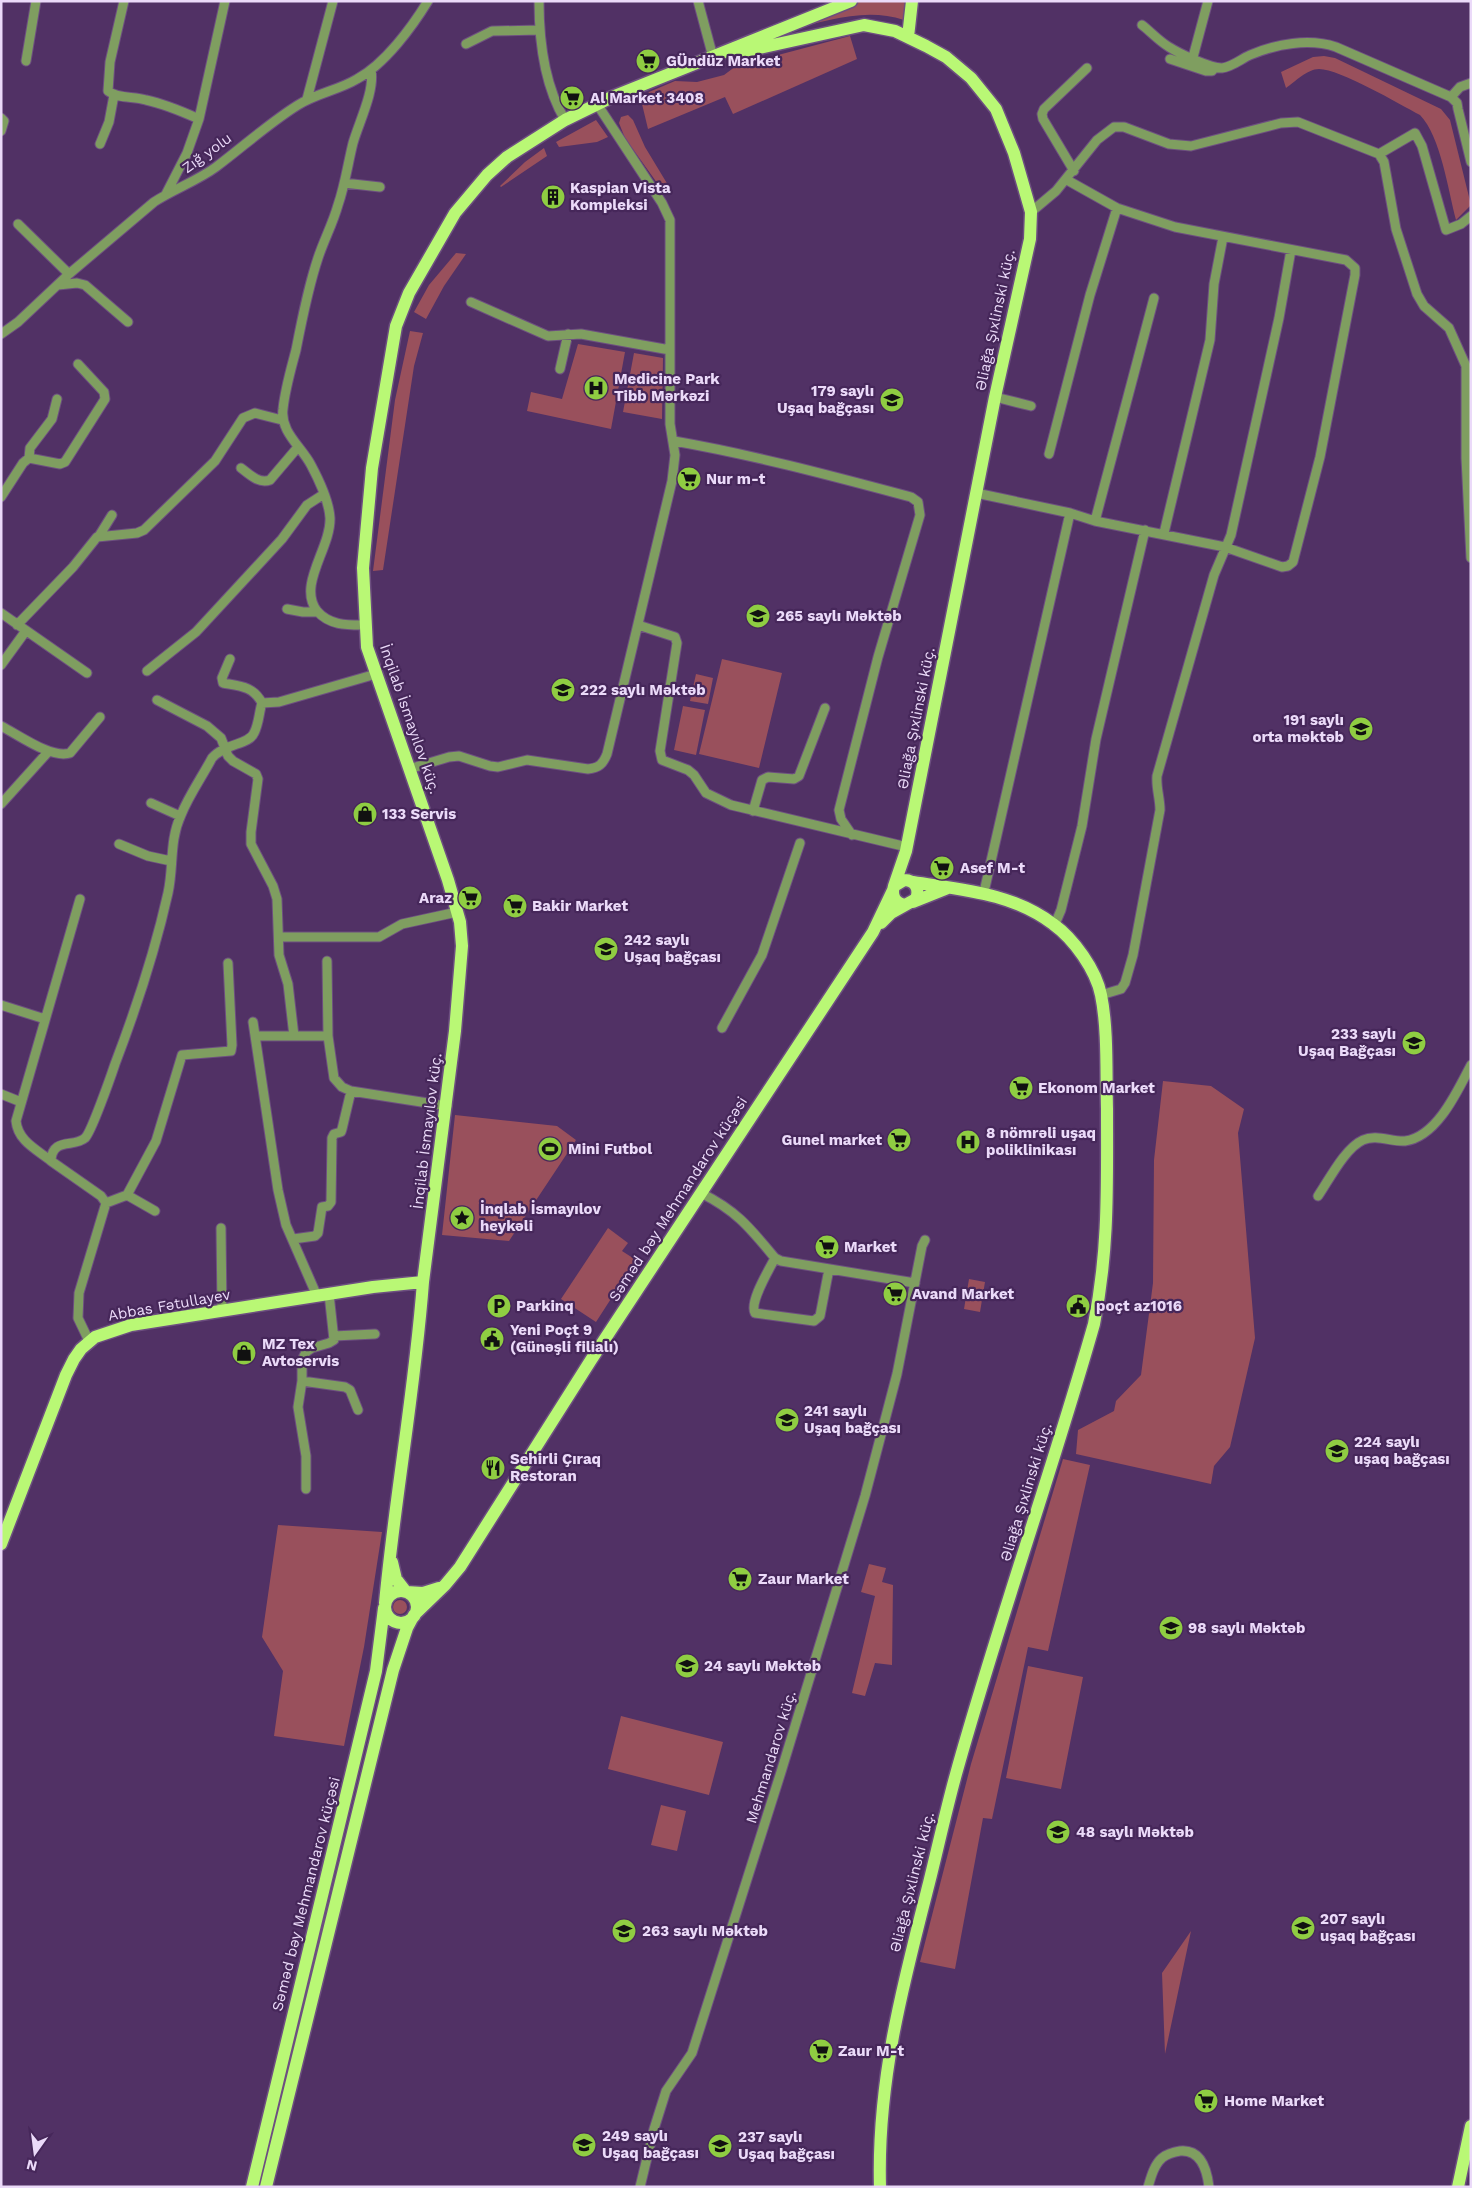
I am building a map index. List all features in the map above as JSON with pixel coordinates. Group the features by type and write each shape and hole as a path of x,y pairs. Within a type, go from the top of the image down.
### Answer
{"main road":[{"path":"714,57 851,1"},
{"path":"908,37 912,1"},
{"name":"Əliağa Şıxlinski küç.","path":"714,57 864,25 885,28 908,37 946,57 971,78 991,100 1011,144 1031,212 1030,239 995,397 907,849"},
{"name":"İnqilab İsmayılov küç.","path":"390,1550 420,1321 461,963 461,935 448,880 367,647 363,568 372,468 392,340 401,310 437,242 471,192 507,157 565,120 596,104 669,73 714,57"},
{"path":"893,888 894,899 901,904 909,904 918,894 918,890 912,882 907,849"},
{"path":"872,932 893,888 907,849"},
{"path":"893,888 900,881 912,882"},
{"name":"Əliağa Şıxlinski küç.","path":"880,2187 881,2119 885,2078 891,2040 908,1965 956,1774 1088,1345 1103,1278 1108,1201 1106,1068 1101,995 1093,973 1081,954 1054,924 1022,905 984,892 912,882"},
{"path":"872,932 891,913 948,888"},
{"name":"Səməd bəy Mehmandarov küçəsi","path":"266,2187 393,1670 407,1628 414,1615 445,1585 460,1567 872,932"},
{"name":"Abbas Fətullayev","path":"1,1544 66,1375 81,1349 89,1341 103,1333 131,1325 397,1284 424,1282"},
{"path":"390,1550 396,1579 406,1592 415,1599 416,1610 407,1622 397,1623 388,1618 385,1606 391,1594 401,1591 406,1592 423,1593 445,1585"},
{"name":"Səməd bəy Mehmandarov küçəsi","path":"252,2187 376,1671 390,1550"},
{"path":"1458,2187 1471,2126"}],"street":[{"path":"26,61 36,1"},
{"path":"124,1 110,62 108,91 114,95 144,99 169,106 199,119"},
{"path":"166,194 187,152 199,119 225,1"},
{"path":"308,99 333,1"},
{"name":"Zığ yolu","path":"1,334 18,322 69,274 154,202 166,194 188,185 216,167 245,143 308,99 344,86 371,70 410,28 428,1"},
{"path":"539,1 540,30 552,95 565,120"},
{"path":"698,1 714,57"},
{"path":"1193,57 1208,1"},
{"path":"1142,25 1170,48 1215,67 1230,66 1251,54 1306,42 1319,42 1336,47 1451,96 1458,109 1471,162"},
{"path":"466,44 492,31 540,30"},
{"path":"1170,59 1206,71 1212,71 1215,67"},
{"path":"1074,171 1043,119 1042,114 1044,109 1087,68"},
{"path":"366,625 346,625 332,622 318,612 312,603 310,594 311,584 330,524 324,494 311,464 282,420 308,294 318,259 338,207 354,140 371,84 371,70"},
{"path":"1451,96 1460,87 1471,82"},
{"path":"100,144 109,122 114,95"},
{"path":"409,769 449,757 459,756 498,767 527,760 588,769 596,768 604,763 607,754 672,482 675,455 670,424 670,220 662,203 596,104"},
{"path":"1,118 4,121 1,131"},
{"path":"1031,212 1048,200 1067,180 1104,133 1114,127 1124,127 1169,144 1191,146 1281,123 1298,122 1379,154 1384,162 1396,229 1418,294 1424,306 1449,328 1466,366 1466,458 1471,558"},
{"path":"1379,154 1415,132 1422,146 1446,230 1460,224 1471,216"},
{"path":"976,493 1070,513 1095,521 1164,533 1224,547 1282,566 1288,566 1293,562 1320,457 1356,275 1355,268 1346,260 1175,227 1117,208 1067,180"},
{"path":"344,183 380,187"},
{"path":"1049,454 1090,295 1117,208"},
{"path":"18,224 69,274"},
{"path":"1164,533 1210,340 1214,284 1223,237"},
{"path":"1101,995 1121,989 1125,983 1160,810 1156,776 1214,575 1224,547 1231,535 1279,318 1291,250"},
{"path":"58,285 77,283 85,285 128,322"},
{"path":"1095,521 1154,298"},
{"path":"471,302 548,336 581,334 670,350"},
{"path":"560,369 568,342 568,334"},
{"path":"29,458 60,464 65,462 105,399 104,392 78,364"},
{"path":"995,397 1031,406"},
{"path":"1,497 29,458 30,448 52,419 58,399"},
{"path":"99,536 137,534 144,530 215,461 242,418 255,413 282,420"},
{"path":"674,441 736,452 792,465 912,497 918,502 920,515 878,657 840,810 841,820 852,835"},
{"path":"241,468 258,480 264,482 270,480 298,447"},
{"path":"147,671 196,632 282,539 307,505 324,494"},
{"path":"984,892 1070,513"},
{"path":"17,625 73,567 99,536 112,515"},
{"path":"1054,924 1061,910 1082,826 1096,739 1145,530"},
{"path":"287,609 318,612"},
{"path":"1,613 25,632 86,673"},
{"path":"638,625 675,637 677,643 660,751 662,760 688,770 694,775 706,793 731,805 907,849"},
{"path":"1,665 25,632"},
{"path":"51,1161 51,1154 55,1149 65,1143 86,1137 136,1010 168,893 171,846 180,816 212,758 218,751 248,741 254,734 262,702 256,693 248,687 223,682 222,678 230,659"},
{"path":"262,702 280,702 376,674"},
{"path":"157,700 207,726 221,738 228,756 256,774 258,780 251,844 275,892 279,956 288,984 294,1036"},
{"path":"753,811 762,780 768,776 794,780 799,776 825,708"},
{"path":"1,726 48,752 64,755 70,753 100,717"},
{"path":"1,804 48,752"},
{"path":"151,804 180,816"},
{"path":"722,1028 762,955 800,843"},
{"path":"119,844 148,856 171,861"},
{"path":"80,899 16,1121 23,1140 101,1196 106,1203"},
{"path":"279,937 379,937 402,924 457,912"},
{"path":"327,961 328,1036 334,1078 342,1087 352,1091 446,1106"},
{"path":"106,1203 128,1195 156,1141 182,1055 230,1051 232,1045 228,963"},
{"path":"1,1005 45,1019"},
{"path":"253,1022 278,1190 286,1225 323,1295 334,1336"},
{"path":"255,1036 328,1036"},
{"path":"1318,1196 1342,1160 1364,1139 1406,1141 1425,1134 1445,1109 1471,1065"},
{"path":"293,1240 315,1236 318,1233 322,1207 328,1206 331,1202 332,1138 334,1134 341,1132 352,1091"},
{"path":"1,1094 21,1102"},
{"path":"702,1193 719,1202 744,1221 775,1258 782,1261 915,1283"},
{"path":"128,1195 155,1211"},
{"path":"89,1341 78,1318 79,1293 106,1203"},
{"path":"220,1228 222,1312"},
{"name":"Mehmandarov küç.","path":"640,2187 654,2129 666,2092 688,2062 694,2046 823,1634 870,1477 897,1374 925,1240"},
{"path":"775,1258 754,1300 752,1309 755,1313 814,1321 820,1316 829,1269"},
{"path":"334,1336 375,1334"},
{"path":"306,1490 306,1456 298,1407 302,1381 300,1369 306,1352 312,1348 329,1343 334,1336"},
{"path":"302,1381 345,1387 350,1390 358,1410"},
{"path":"1148,2187 1161,2160 1169,2154 1187,2151 1196,2155 1203,2162 1209,2187"}],"shaded area":[{"path":"861,1 906,1 904,20 890,16 861,15 790,29"},
{"path":"850,36 857,59 733,114 725,97 648,129 642,104 649,92 675,81 697,82 724,75 736,66"},
{"path":"1313,57 1335,58 1441,109 1450,120 1471,205 1456,220 1439,150 1420,115 1355,81 1329,71 1319,69 1310,71 1286,88 1281,72"},
{"path":"628,115 633,120 645,147 668,185 660,187 625,138 619,123 621,117"},
{"path":"596,120 608,137 597,142 559,147 556,142"},
{"path":"544,148 547,156 500,186 525,162"},
{"path":"456,253 466,254 444,286 426,319 414,312 429,285"},
{"path":"410,331 423,333 414,366 383,570 373,571 395,400"},
{"path":"578,344 625,352 611,429 527,411 531,392 562,399"},
{"path":"634,353 663,358 662,419 623,412"},
{"path":"722,659 782,673 759,768 699,754"},
{"path":"696,674 713,678 708,704 690,701"},
{"path":"683,706 705,710 696,755 674,750"},
{"path":"1163,1081 1211,1086 1244,1109 1238,1133 1255,1338 1230,1447 1214,1466 1211,1484 1076,1454 1078,1430 1114,1411 1116,1401 1141,1375 1153,1283 1154,1160"},
{"path":"455,1115 557,1126 576,1140 509,1241 442,1235"},
{"path":"608,1228 628,1243 622,1251 636,1260 596,1322 561,1299"},
{"path":"969,1279 985,1282 980,1312 964,1309"},
{"path":"1063,1459 1090,1465 1048,1651 1028,1647 992,1819 983,1818 955,1969 920,1962 971,1764"},
{"path":"278,1525 382,1532 364,1647 344,1746 274,1736 283,1671 262,1637"},
{"path":"869,1564 886,1568 882,1582 893,1585 892,1665 875,1663 865,1696 852,1693 875,1596 861,1592"},
{"path":"400,1600 405,1602 407,1607 405,1612 400,1614 395,1612 393,1607 395,1602"},
{"path":"1028,1666 1083,1677 1061,1789 1006,1778"},
{"path":"621,1716 723,1742 709,1795 608,1769"},
{"path":"661,1805 686,1811 677,1851 651,1845"},
{"path":"1191,1931 1165,2054 1162,1973"}],"place":[{"name":"GÜndüz Market","path":"648,61"},
{"name":"Al Market 3408","path":"572,98"},
{"name":"Kaspian Vista Kompleksi","path":"553,197"},
{"name":"Medicine Park Tibb Mərkəzi","path":"596,388"},
{"name":"179 saylı Uşaq bağçası","path":"892,400"},
{"name":"Nur m-t","path":"689,479"},
{"name":"265 saylı Məktəb","path":"758,616"},
{"name":"222 saylı Məktəb","path":"563,690"},
{"name":"191 saylı orta məktəb","path":"1361,729"},
{"name":"133 Servis","path":"365,814"},
{"name":"Asef M-t","path":"942,868"},
{"name":"Araz","path":"470,898"},
{"name":"Bakir Market","path":"515,906"},
{"name":"242 saylı Uşaq bağçası","path":"606,949"},
{"name":"233 saylı Uşaq Bağçası","path":"1414,1043"},
{"name":"Ekonom Market","path":"1021,1088"},
{"name":"Gunel market","path":"899,1140"},
{"name":"8 nömrəli uşaq poliklinikası","path":"968,1142"},
{"name":"Mini Futbol","path":"550,1149"},
{"name":"İnqlab İsmayılov heykəli","path":"462,1218"},
{"name":"Market","path":"827,1247"},
{"name":"Avand Market","path":"895,1294"},
{"name":"Parkinq","path":"499,1306"},
{"name":"poçt az1016","path":"1078,1306"},
{"name":"Yeni Poçt 9 (Günəşli filialı)","path":"492,1339"},
{"name":"MZ Tex Avtoservis","path":"244,1353"},
{"name":"241 saylı Uşaq bağçası","path":"787,1420"},
{"name":"224 saylı uşaq bağçası","path":"1337,1451"},
{"name":"Sehirli Çıraq Restoran","path":"493,1468"},
{"name":"Zaur Market","path":"740,1579"},
{"name":"98 saylı Məktəb","path":"1171,1628"},
{"name":"24 saylı Məktəb","path":"687,1666"},
{"name":"48 saylı Məktəb","path":"1058,1832"},
{"name":"207 saylı uşaq bağçası","path":"1303,1928"},
{"name":"263 saylı Məktəb","path":"624,1931"},
{"name":"Zaur M-t","path":"821,2051"},
{"name":"Home Market","path":"1206,2101"},
{"name":"249 saylı Uşaq bağçası","path":"584,2145"},
{"name":"237 saylı Uşaq bağçası","path":"720,2146"}]}
